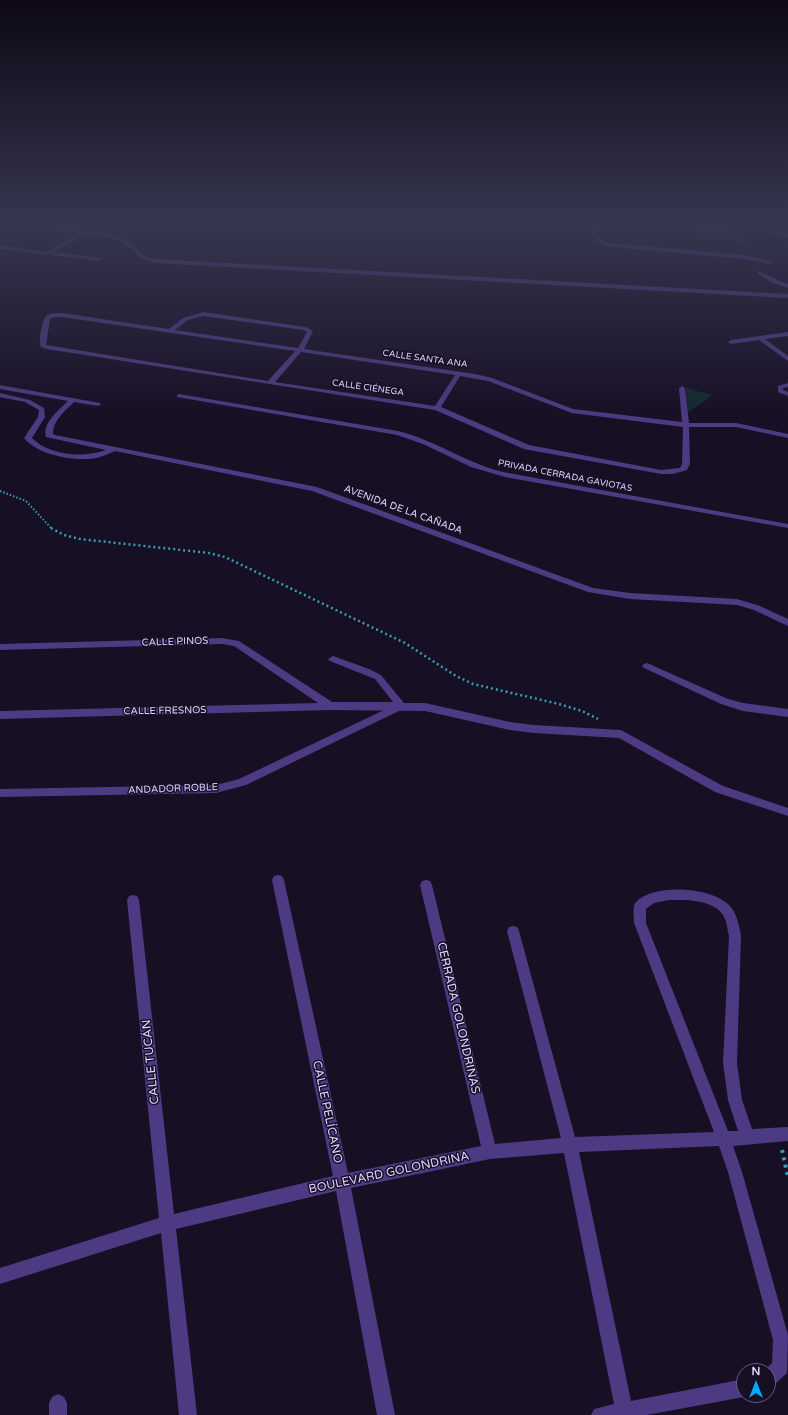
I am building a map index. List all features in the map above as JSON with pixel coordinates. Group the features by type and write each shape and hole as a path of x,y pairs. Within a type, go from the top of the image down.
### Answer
{"street":[{"path":"680,290 788,296"},
{"path":"170,330 186,318 203,314 304,328 310,331 310,335 299,350 270,383"},
{"name":"CALLE SANTA ANA","path":"43,346 42,343 47,319 55,315 170,330 459,373 490,379 572,411 686,425 736,425 788,436"},
{"path":"731,342 788,334"},
{"path":"760,338 788,360"},
{"name":"CALLE CIÉNEGA","path":"43,346 270,383 437,408 527,447 661,472 683,470 686,464 686,425"},
{"path":"437,408 459,373"},
{"path":"788,385 780,387 780,391 784,394 788,394"},
{"path":"0,387 98,404"},
{"path":"682,388 686,425"},
{"path":"0,395 36,404 42,409 43,415 40,422 30,432 28,438 31,443 40,447 77,457 90,457 112,450"},
{"name":"PRIVADA CERRADA GAVIOTAS","path":"179,396 398,433 415,437 470,464 505,475 788,526"},
{"path":"40,422 52,422 72,400"},
{"name":"AVENIDA DE LA CAÑADA","path":"52,422 48,430 48,435 53,437 112,450 314,489 591,590 622,595 721,600 754,608 788,623"},
{"name":"CALLE PINOS","path":"0,647 222,641 236,643 330,706"},
{"path":"334,659 378,677 400,706"},
{"path":"646,666 725,702 743,707 788,713"},
{"name":"CALLE FRESNOS","path":"0,715 330,706 400,706 426,707 516,727 621,734"},
{"name":"ANDADOR ROBLE","path":"0,793 216,789 242,782 400,706"},
{"path":"621,734 719,789 788,812"},
{"name":"CALLE PELÍCANO","path":"278,880 342,1182 386,1415"},
{"name":"CERRADA GOLONDRINAS","path":"426,885 490,1152"},
{"path":"747,1137 735,1100 730,1063 735,936 732,921 723,906 706,898 690,895 670,895 652,898 640,906 640,922 711,1104 735,1172 781,1340 781,1367 776,1372"},
{"name":"CALLE TUCÁN","path":"133,900 188,1415"},
{"path":"513,931 570,1145 624,1411"},
{"name":"BOULEVARD GOLONDRINA","path":"0,1276 168,1223 342,1182 490,1152 570,1145 783,1135"},
{"path":"600,1415 736,1390"}],"path":[{"path":"0,491 26,501 52,529 64,535 80,539 225,556 405,643 456,676 473,684 559,704 582,711 600,720 621,734"},
{"path":"783,1135 788,1177"}],"green space":[{"path":"686,388 713,395 687,413"}]}
